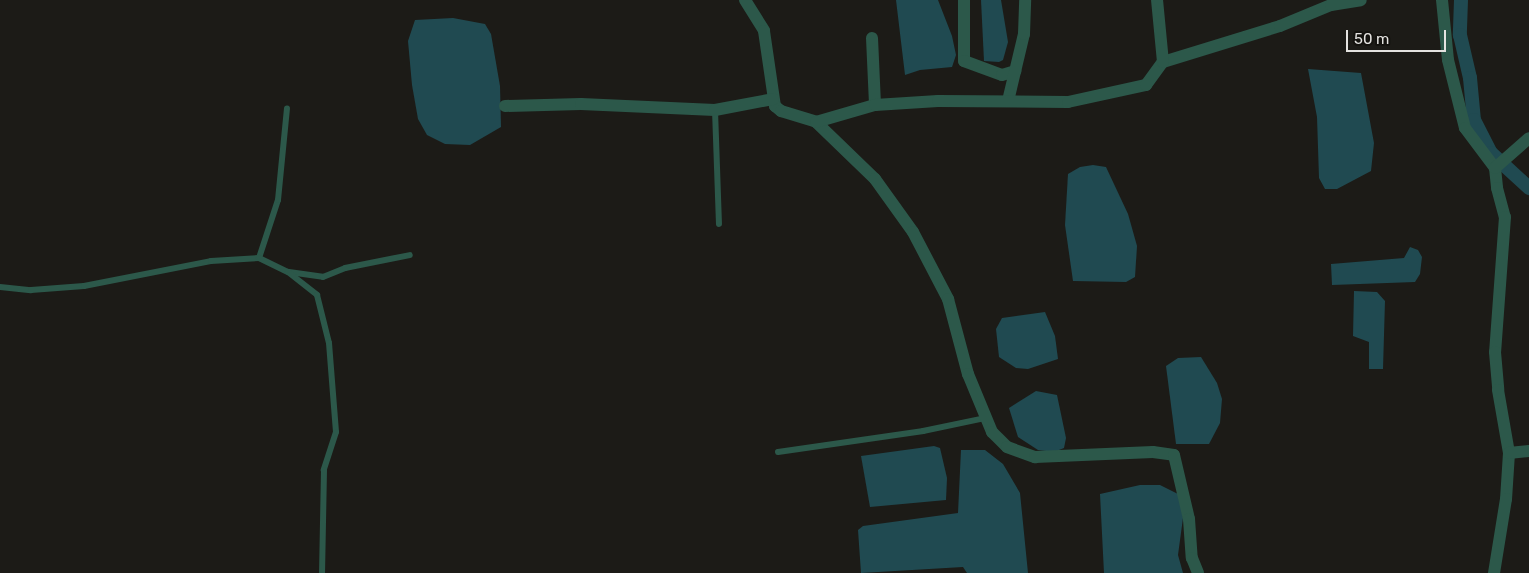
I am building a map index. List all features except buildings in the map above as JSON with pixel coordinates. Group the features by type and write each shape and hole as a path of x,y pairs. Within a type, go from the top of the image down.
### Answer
{"street":[{"path":"745,0 764,31 769,53 773,99 781,111 816,122 875,179 913,232 948,299 968,374 984,418 992,432 1007,447 1035,457 1153,452 1174,455 1189,519 1192,558 1198,573"},
{"path":"964,0 964,61 1002,76 1015,71"},
{"path":"1008,101 1024,34 1025,0"},
{"path":"816,122 875,105 1008,101 1068,102 1120,93 1152,82 1163,62 1156,0"},
{"path":"1163,62 1280,26 1331,5 1361,0"},
{"path":"1442,0 1448,60 1465,128 1495,168 1496,188 1504,217 1495,352 1498,390 1509,453 1506,499 1494,573"},
{"path":"872,38 875,105"},
{"path":"505,106 581,104 715,110 773,99"},
{"path":"1495,168 1511,151 1529,138"},
{"path":"1509,453 1529,451"}],"lane":[{"path":"259,258 278,200 287,108"},
{"path":"715,110 719,224"},
{"path":"288,272 323,278 345,268 410,255"},
{"path":"0,287 31,290 84,286 211,261 259,258 288,272 317,294 329,343 336,432 324,470 322,573"},
{"path":"778,452 923,431 984,418"}],"water":[{"path":"896,0 938,0 952,36 956,55 952,67 920,70 905,75"},
{"path":"981,0 1001,0 1008,42 1003,60 999,62 984,61"},
{"path":"453,18 485,24 491,34 500,86 501,127 470,145 445,144 427,135 418,119 412,85 408,41 415,20"},
{"path":"1308,69 1361,73 1374,143 1371,171 1337,189 1325,189 1319,178 1317,117"},
{"path":"1093,165 1106,167 1128,214 1137,246 1135,277 1126,282 1073,281 1065,225 1068,174 1080,167"},
{"path":"1410,247 1418,250 1422,257 1420,274 1415,282 1332,285 1331,264 1404,258"},
{"path":"1354,291 1377,292 1385,301 1383,369 1369,369 1369,342 1353,336"},
{"path":"1045,312 1055,336 1058,359 1028,369 1016,368 999,357 996,329 1002,318"},
{"path":"1201,357 1217,383 1222,399 1220,423 1209,444 1176,444 1166,366 1178,358"},
{"path":"1036,391 1057,395 1066,438 1064,448 1054,452 1038,450 1018,437 1009,408"},
{"path":"934,446 940,448 947,478 946,500 870,507 861,456"},
{"path":"961,450 985,450 1003,464 1020,493 1028,573 967,573 963,567 861,573 858,530 863,526 958,513"},
{"path":"1140,485 1160,485 1182,496 1183,518 1178,555 1183,573 1104,573 1100,494"}],"waterway":[{"path":"1461,0 1460,35 1470,78 1474,120 1491,153 1529,188"}]}
